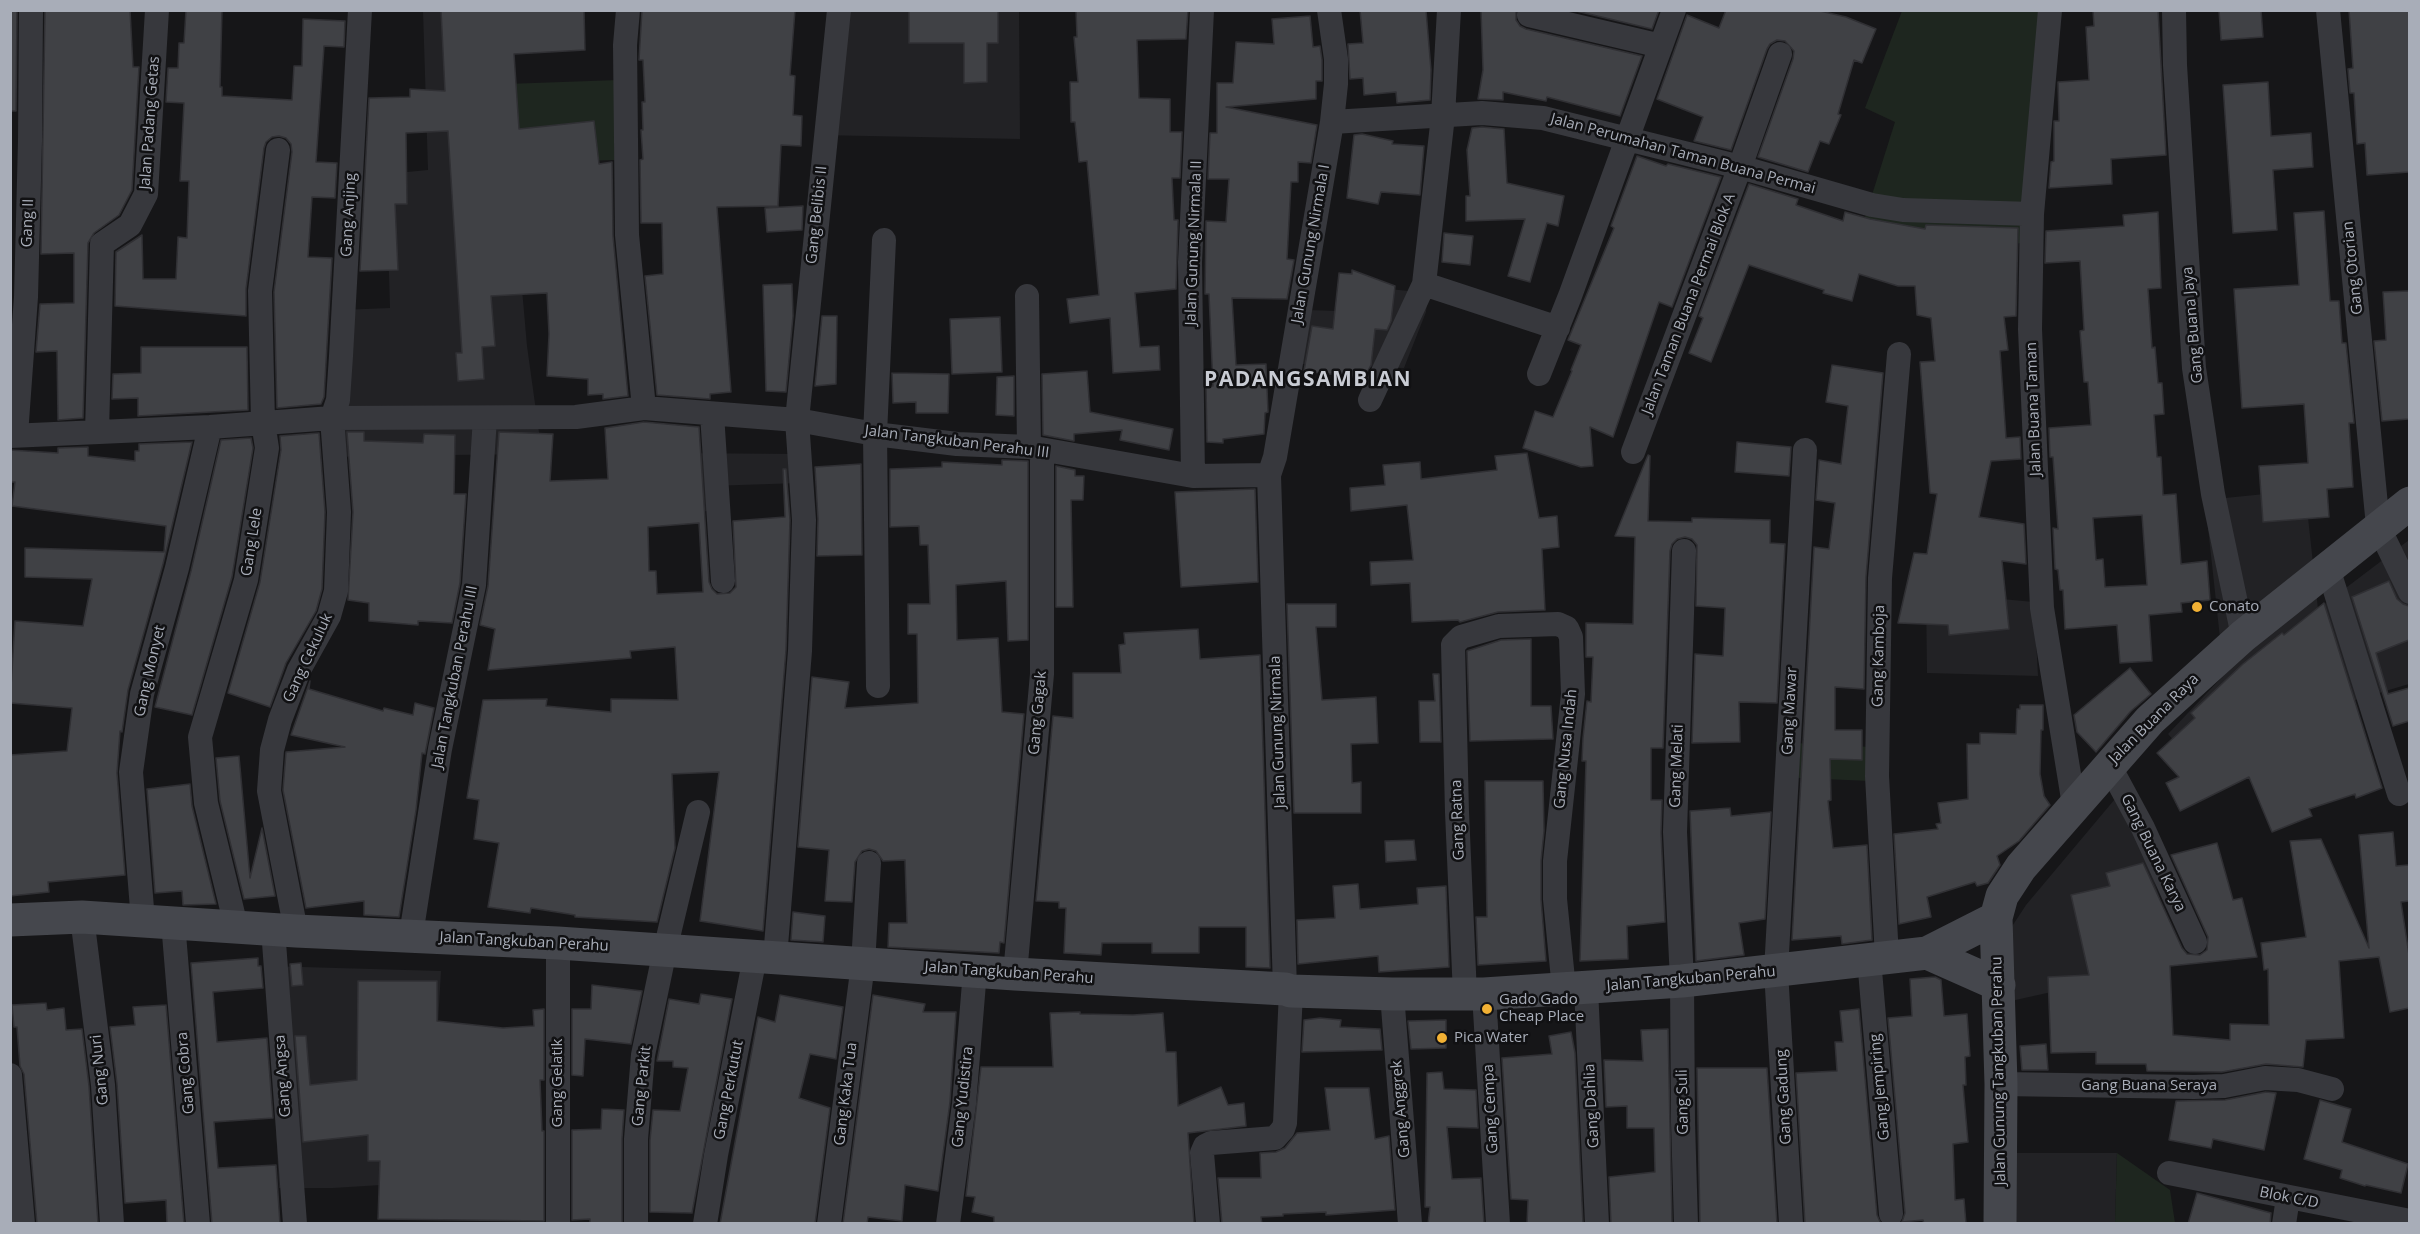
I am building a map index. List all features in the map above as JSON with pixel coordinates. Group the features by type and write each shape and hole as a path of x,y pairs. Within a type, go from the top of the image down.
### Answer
{"street":[{"name":"Gang II","path":"13,435 26,297 31,10"},
{"name":"Jalan Padang Getas","path":"97,432 102,244 130,225 146,194 157,10"},
{"name":"Gang Anjing","path":"332,418 338,400 360,10"},
{"path":"628,10 625,45 627,235 644,408"},
{"name":"Gang Belibis II","path":"765,958 800,651 804,520 797,420 839,10"},
{"name":"Jalan Gunung Nirmala II","path":"1193,476 1190,262 1202,10"},
{"name":"Jalan Gunung Nirmala I","path":"1269,476 1275,456 1332,122 1336,59 1329,10"},
{"path":"1370,400 1424,284 1443,116 1449,10"},
{"path":"1539,374 1558,328 1674,10"},
{"name":"Jalan Buana Taman","path":"2050,10 2032,214 2030,329 2042,609 2073,805"},
{"name":"Gang Buana Jaya","path":"2174,10 2175,65 2194,368 2213,494 2243,636"},
{"name":"Gang Otorian","path":"2328,10 2378,526 2409,592"},
{"path":"1529,15 1661,46"},
{"name":"Jalan Taman Buana Permai Blok A","path":"1633,452 1780,54"},
{"name":"Jalan Perumahan Taman Buana Permai","path":"1332,122 1482,113 1543,117 1740,167 1872,205 1903,210 2032,214"},
{"name":"Gang Lele","path":"236,926 206,803 200,737 246,580 267,448 263,422 260,291 278,150"},
{"path":"878,686 875,434 884,240"},
{"path":"1424,284 1558,328"},
{"name":"Gang Gagak","path":"1015,974 1042,674 1036,449 1027,296"},
{"name":"Gang Kamboja","path":"1878,958 1877,776 1880,578 1899,354"},
{"name":"Jalan Tangkuban Perahu III","path":"13,435 210,427 332,418 576,417 644,408 797,420 875,434 957,444 1036,449 1193,476 1269,476"},
{"path":"712,414 723,581"},
{"name":"Gang Cekuluk","path":"284,930 269,791 272,750 280,720 299,670 329,616 336,591 339,512 332,418"},
{"name":"Jalan Tangkuban Perahu III","path":"411,935 440,749 474,585 485,418"},
{"name":"Gang Monyet","path":"158,921 131,772 142,694 177,568 210,427"},
{"name":"Gang Mawar","path":"1776,971 1805,450"},
{"name":"Jalan Gunung Nirmala","path":"1208,1224 1202,1153 1205,1146 1211,1143 1275,1138 1285,1123 1288,990 1269,476"},
{"name":"Jalan Buana Raya","path":"1996,918 2002,896 2011,880 2073,805 2150,720 2243,636 2409,503"},
{"name":"Gang Melati","path":"1682,981 1675,832 1684,550"},
{"path":"2328,568 2399,794"},
{"name":"Gang Nusa Indah","path":"1453,645 1461,637 1499,626 1557,624 1567,628 1571,637 1573,694 1555,861 1555,899 1575,988"},
{"name":"Gang Ratna","path":"1453,645 1457,812 1475,995"},
{"name":"Gang Buana Karya","path":"2109,765 2142,828 2195,942"},
{"name":"Gang Parkit","path":"636,1224 636,1139 643,1054 698,812"},
{"name":"Gang Kaka Tua","path":"829,1224 863,964 869,862"},
{"name":"Jalan Tangkuban Perahu","path":"10,920 82,917 158,921 284,930 558,943 1015,974 1392,994 1475,995 1682,981 1927,954 1999,985"},
{"name":"Gang Nuri","path":"82,917 103,1085 112,1224"},
{"path":"1927,954 1996,918"},
{"name":"Jalan Gunung Tangkuban Perahu","path":"1996,918 2001,1084 2000,1224"},
{"name":"Gang Cobra","path":"158,921 198,1224"},
{"name":"Gang Angsa","path":"284,930 294,1224"},
{"name":"Gang Gelatik","path":"558,943 558,1224"},
{"name":"Gang Perkutut","path":"705,1224 716,1155 765,958"},
{"name":"Gang Jempiring","path":"1878,958 1891,1214"},
{"name":"Gang Yudistira","path":"948,1224 963,1104 975,971"},
{"name":"Gang Gadung","path":"1776,971 1791,1224"},
{"name":"Gang Suli","path":"1682,981 1686,1224"},
{"name":"Gang Dahlia","path":"1575,988 1597,1224"},
{"name":"Gang Anggrek","path":"1392,994 1410,1224"},
{"name":"Gang Cempa","path":"1475,995 1498,1224"},
{"path":"10,1075 23,1224"},
{"name":"Gang Buana Seraya","path":"2001,1084 2194,1087 2224,1086 2265,1078 2298,1080 2332,1089"},
{"name":"Blok C/D","path":"2169,1173 2409,1221"},
{"path":"2284,1224 2288,1198"}],"shaded area":[{"path":"423,11 504,11 511,163 527,346 542,454 448,455 391,452 336,458 340,310 390,308 386,174 428,170"},
{"path":"838,11 1019,11 1020,139 818,135"},
{"path":"1902,11 2062,11 2034,242 1956,249 1859,236 1895,122 1865,108"},
{"path":"618,80 614,130 615,160 511,163 506,84"},
{"path":"1341,284 1428,293 1426,312 1404,368 1301,364 1306,310 1339,311"},
{"path":"669,453 800,454 800,483 710,486 711,511 671,513"},
{"path":"2305,490 2318,609 2409,540 2410,627 2407,628 2409,684 2352,701 2209,780 2168,734 2224,675 2205,500"},
{"path":"1926,592 2034,602 2038,676 1927,673"},
{"path":"1776,742 1871,747 1870,781 1777,777"},
{"path":"2120,793 2147,858 2179,960 2092,983 1993,1005 1973,986 2026,905"},
{"path":"268,966 441,971 429,1182 333,1188 279,1188"},
{"path":"2001,1153 2117,1153 2115,1223 2000,1224"},
{"path":"2117,1153 2170,1190 2175,1223 2115,1223"}],"building":[{"path":"10,10 17,10 16,111 10,111"},
{"path":"45,10 130,10 133,67 139,67 132,190 119,215 94,233 88,243 83,418 58,420 57,351 36,352 40,304 74,303 74,253 41,254"},
{"path":"186,10 222,10 220,87 222,87 222,96 292,100 294,66 302,66 303,19 345,21 344,47 324,46 316,162 337,163 335,198 312,197 308,257 332,258 324,397 321,404 277,408 274,292 292,152 291,144 286,138 272,137 266,142 264,148 246,289 246,316 115,306 116,252 142,235 143,279 176,279 178,237 187,238 189,181 180,181 184,103 166,102 168,68 178,68 179,43 184,43"},
{"path":"441,10 584,10 585,50 514,54 519,129 594,121 599,164 612,162 613,236 628,396 603,399 603,394 588,395 588,379 547,376 549,334 547,293 491,296 495,346 482,347 484,379 458,381 456,353 462,353 448,131 406,133 407,204 395,204 398,270 360,271 369,98 410,97 410,89 445,91"},
{"path":"642,10 795,10 790,75 795,76 793,115 802,116 801,146 781,145 778,206 717,207 731,392 710,394 710,399 657,395 645,276 663,274 662,223 641,223 640,160 643,159 642,102 645,102 643,60 639,60"},
{"path":"909,10 998,10 998,43 987,43 987,82 964,83 964,43 909,43"},
{"path":"1076,10 1188,10 1186,39 1137,40 1139,98 1170,99 1170,132 1182,132 1180,178 1172,178 1174,220 1178,220 1176,289 1135,293 1140,347 1159,346 1160,370 1113,373 1110,318 1070,323 1067,299 1099,295 1087,161 1079,162 1075,122 1071,122 1070,82 1078,82 1074,37 1077,37"},
{"path":"1360,10 1426,10 1431,70 1430,100 1397,103 1396,92 1364,95 1363,78 1350,79 1348,44 1363,43"},
{"path":"1481,10 1516,10 1516,20 1526,29 1642,56 1620,116 1547,97 1546,101 1503,92 1503,100 1478,99 1483,70"},
{"path":"1572,10 1659,10 1652,29"},
{"path":"1726,10 1816,10 1846,17 1876,29 1862,63 1854,60 1838,114 1841,115 1829,144 1820,141 1808,172 1758,157 1793,59 1794,51 1785,41 1777,40 1767,49 1731,150 1694,141 1703,117 1657,99 1687,15 1719,28"},
{"path":"2093,10 2158,10 2166,155 2111,159 2112,184 2049,188 2051,162 2054,161 2054,121 2059,121 2058,82 2089,80 2086,27 2094,26"},
{"path":"2219,10 2261,10 2263,37 2221,40"},
{"path":"2349,10 2409,10 2409,172 2367,175 2365,143 2357,144 2354,93 2350,93 2348,69 2353,68"},
{"path":"1310,16 1313,47 1320,46 1322,60 1322,81 1316,81 1316,99 1226,107 1317,125 1311,163 1298,162 1298,182 1291,182 1287,259 1294,260 1287,299 1232,298 1236,365 1266,364 1268,412 1265,413 1264,434 1223,439 1223,443 1207,442 1206,386 1213,386 1209,294 1205,294 1206,221 1226,222 1229,179 1208,179 1210,133 1217,133 1217,83 1233,83 1236,42 1274,44 1272,19"},
{"path":"2268,82 2271,136 2311,133 2313,167 2273,170 2277,230 2233,233 2223,85"},
{"path":"1472,128 1504,129 1507,183 1564,196 1558,226 1547,223 1530,282 1508,276 1525,219 1466,221 1466,196 1470,196 1467,150"},
{"path":"1362,134 1393,141 1392,144 1424,146 1420,195 1381,192 1378,204 1347,198 1354,135"},
{"path":"1637,156 1666,166 1668,164 1721,177 1672,307 1659,302 1613,437 1590,427 1593,466 1581,467 1523,448 1535,411 1553,417 1572,371 1581,345 1568,340 1614,228 1611,226"},
{"path":"1749,184 1798,199 1796,205 1843,221 1845,212 1925,229 1926,225 2018,228 2016,316 2004,317 2008,350 2000,351 2006,438 2020,437 2021,459 1991,461 1979,517 2024,524 2026,564 2002,561 2009,629 1949,635 1948,625 1898,623 1914,553 1927,554 1937,494 1930,493 1920,362 1935,361 1931,318 1917,315 1915,286 1898,286 1859,274 1852,301 1823,293 1824,290 1749,265 1711,362 1689,353 1703,318 1699,316"},
{"path":"803,206 802,230 767,232 765,208"},
{"path":"2324,211 2330,301 2339,301 2342,343 2346,343 2354,423 2349,423 2353,487 2327,489 2329,517 2263,522 2259,466 2308,463 2304,404 2242,408 2234,289 2299,285 2294,213"},
{"path":"2158,212 2161,288 2148,289 2152,348 2155,347 2158,383 2162,383 2164,414 2154,415 2157,457 2161,457 2163,495 2176,494 2181,564 2207,561 2210,600 2181,603 2182,612 2149,615 2152,661 2120,663 2117,625 2065,629 2063,590 2060,590 2058,570 2055,569 2053,528 2058,529 2049,428 2091,425 2088,382 2084,382 2080,331 2084,330 2080,261 2045,263 2046,231 2124,226 2123,215","holes":["2142,515 2147,585 2105,587 2103,559 2096,560 2093,518"]},
{"path":"1444,233 1473,236 1470,265 1442,262"},
{"path":"1352,270 1395,286 1391,321 1387,330 1375,329 1371,365 1364,378 1304,371 1312,326 1333,329 1339,273 1352,274"},
{"path":"792,284 793,316 786,392 766,391 763,285"},
{"path":"2409,291 2409,419 2382,421 2374,341 2386,340 2383,292"},
{"path":"822,316 837,316 836,384 815,386"},
{"path":"1000,317 1002,372 952,374 950,319"},
{"path":"141,347 247,347 248,410 138,416 138,398 112,399 113,374 141,373"},
{"path":"1832,365 1883,373 1866,577 1864,689 1835,687 1835,730 1862,730 1862,760 1830,759 1831,800 1828,801 1833,848 1867,845 1872,940 1842,944 1841,936 1792,940 1814,547 1829,549 1835,503 1816,500 1819,460 1841,464 1848,406 1826,402"},
{"path":"1087,371 1090,412 1173,429 1169,450 1120,440 1122,430 1074,434 1074,441 1043,435 1042,374"},
{"path":"892,373 949,374 948,413 916,413 916,402 893,403"},
{"path":"1014,376 1014,416 996,415 997,377"},
{"path":"644,422 699,427 709,582 717,594 730,593 736,587 733,521 785,517 783,469 786,469 790,520 786,650 763,931 700,921 719,772 672,774 675,848 657,922 575,917 575,915 531,908 530,913 488,907 499,843 474,839 479,800 467,798 483,700 547,699 546,706 611,712 611,699 678,700 675,647 630,651 631,658 488,670 495,629 480,625 488,586 499,432 553,434 550,481 608,479 605,428","holes":["699,523 703,592 657,594 656,571 649,571 648,527"]},
{"path":"347,432 364,432 364,441 423,443 424,434 455,435 454,494 466,494 460,583 452,623 418,621 418,625 369,621 369,603 348,600 353,512"},
{"path":"319,433 325,512 322,589 316,611 286,663 270,707 228,693 260,582 281,450 280,436"},
{"path":"251,438 253,448 232,577 192,715 155,707 191,571 221,440"},
{"path":"192,442 163,564 128,690 122,732 120,731 117,773 125,875 48,882 49,892 10,896 10,755 67,751 72,708 10,703 15,621 83,626 92,579 25,577 25,548 164,552 166,526 12,506 15,482 10,482 10,450 58,453 58,448 88,447 88,456 135,461 135,451 139,451 139,444"},
{"path":"1737,442 1791,447 1789,476 1735,472"},
{"path":"1527,453 1539,518 1557,516 1559,547 1542,549 1545,610 1498,612 1460,622 1458,620 1412,622 1410,583 1371,585 1370,562 1413,560 1407,505 1351,511 1350,488 1385,485 1383,465 1420,462 1421,479 1497,470 1495,456"},
{"path":"1648,455 1650,456 1648,521 1692,522 1692,518 1770,520 1770,543 1785,544 1777,703 1739,702 1740,742 1692,743 1695,654 1723,656 1725,608 1696,606 1697,545 1692,539 1685,537 1677,539 1670,551 1663,748 1651,748 1651,800 1662,800 1661,833 1665,922 1627,926 1628,959 1580,961 1586,761 1582,761 1587,701 1591,702 1593,657 1586,657 1586,623 1633,624 1635,537 1615,536"},
{"path":"1002,460 1028,461 1028,640 1008,641 1006,581 956,585 957,640 998,638 1002,712 1024,714 1004,943 1000,942 999,953 888,947 889,923 907,923 905,860 883,861 876,851 869,849 862,851 855,862 852,902 825,901 829,850 798,847 812,677 849,682 845,708 918,703 917,634 908,634 908,604 930,604 928,545 920,545 919,526 890,527 890,469 942,467 942,462 1002,465"},
{"path":"861,464 862,555 817,556 818,519 815,467"},
{"path":"1056,466 1075,470 1075,476 1084,476 1083,500 1071,500 1073,607 1056,607"},
{"path":"1255,489 1258,582 1181,587 1175,492"},
{"path":"2389,581 2397,599 2409,606 2409,640 2376,653 2388,694 2409,688 2409,721 2393,726 2352,597"},
{"path":"2324,603 2382,788 2356,798 2355,794 2309,809 2312,816 2272,832 2249,777 2180,811 2166,783 2179,777 2157,753 2195,718 2191,713 2243,664"},
{"path":"1287,604 1336,604 1336,627 1316,627 1322,700 1376,697 1378,743 1351,744 1352,783 1361,782 1361,813 1294,813"},
{"path":"1198,629 1200,659 1260,655 1270,968 1246,967 1246,927 1199,927 1199,953 1152,953 1152,943 1102,943 1101,955 1064,953 1066,908 1059,908 1059,902 1036,901 1053,716 1073,718 1073,673 1121,673 1119,645 1125,644 1124,633"},
{"path":"1531,639 1531,706 1551,706 1553,739 1470,741 1467,651 1501,640"},
{"path":"2130,668 2151,694 2131,711 2096,752 2077,732 2074,715"},
{"path":"1433,674 1439,674 1441,742 1420,742 1419,701 1435,701"},
{"path":"310,681 309,689 383,711 384,708 413,715 415,703 434,708 425,754 422,753 416,810 399,917 364,915 364,901 306,908 283,790 286,752 345,747 291,735"},
{"path":"2020,705 2043,705 2040,774 2044,796 2050,805 2019,841 1997,856 2000,865 1988,883 1977,886 1975,882 1927,897 1931,917 1899,924 1894,834 1938,829 1936,824 1941,823 1938,803 1968,799 1967,744 1980,744 1980,733 2016,734 2017,709 2020,709"},
{"path":"239,756 250,878 262,828 275,896 244,899 220,801 216,758"},
{"path":"1485,781 1543,781 1544,831 1541,899 1546,961 1478,965 1476,917 1487,917"},
{"path":"190,784 192,806 216,904 183,905 182,891 155,893 147,789"},
{"path":"1730,808 1731,816 1771,812 1765,919 1739,923 1744,955 1696,961 1690,811"},
{"path":"2393,832 2396,866 2409,865 2409,901 2401,902 2409,955 2409,1008 2390,1012 2379,957 2339,961 2344,1038 2306,1040 2303,1067 2266,1064 2222,1072 2147,1071 2146,1064 2096,1064 2096,1052 2051,1053 2048,977 2089,975 2071,895 2110,886 2106,873 2143,863 2182,948 2187,954 2200,955 2207,950 2208,937 2171,855 2217,843 2233,900 2242,898 2257,957 2170,966 2173,1035 2230,1040 2230,1024 2269,1025 2268,969 2264,970 2261,943 2306,937 2290,841 2321,839 2369,948 2359,835"},
{"path":"1414,840 1416,860 1386,862 1385,841"},
{"path":"1358,884 1360,909 1418,904 1417,888 1446,886 1449,967 1379,972 1378,956 1298,964 1297,920 1335,918 1333,886"},
{"path":"793,912 825,916 823,942 791,940"},
{"path":"258,958 263,988 213,992 217,1042 267,1038 273,1118 214,1122 218,1168 276,1165 280,1224 212,1224 191,963"},
{"path":"301,963 303,985 292,986 290,964"},
{"path":"1935,977 1941,980 1944,1016 1967,1014 1970,1056 1965,1057 1966,1085 1963,1085 1968,1142 1953,1144 1955,1200 1964,1199 1966,1224 1924,1224 1923,1220 1902,1222 1905,1213 1888,1018 1912,1016 1910,979"},
{"path":"358,981 437,981 437,1021 503,1028 534,1026 533,1010 544,1009 544,1080 540,1080 542,1131 544,1131 544,1221 378,1219 380,1161 368,1161 368,1135 303,1142 295,1036 306,1036 310,1085 357,1080"},
{"path":"592,985 642,991 631,1044 585,1039 583,1076 572,1075 572,1009 591,1009"},
{"path":"701,994 732,999 692,1213 650,1212 650,1140 653,1110 680,1111 688,1068 673,1067 673,1061 657,1061 669,999 699,1004"},
{"path":"780,995 843,1007 836,1059 810,1054 799,1098 830,1108 815,1224 720,1224 758,1017 775,1022"},
{"path":"873,995 925,1004 923,1012 956,1012 950,1102 938,1191 905,1185 902,1221 868,1217 867,1224 843,1224"},
{"path":"46,1003 47,1010 64,1008 66,1030 82,1029 89,1086 98,1224 37,1224 24,1074 20,1066 17,1027 14,1027 12,1005"},
{"path":"166,1005 184,1224 167,1224 166,1200 125,1203 117,1084 110,1027 135,1025 133,1007"},
{"path":"1859,1009 1877,1215 1881,1224 1805,1224 1796,1073 1837,1071 1835,1042 1843,1042 1840,1011"},
{"path":"1080,1012 1080,1014 1133,1015 1163,1013 1166,1052 1176,1052 1178,1106 1221,1087 1228,1105 1244,1103 1246,1126 1188,1133 1194,1224 994,1224 994,1217 972,1212 975,1197 966,1196 981,1067 1053,1067 1050,1013"},
{"path":"1320,1018 1341,1020 1340,1027 1380,1029 1382,1050 1302,1052 1304,1020"},
{"path":"1446,1020 1446,1048 1411,1049 1408,1021"},
{"path":"1668,1029 1672,1224 1611,1224 1609,1177 1655,1172 1654,1128 1627,1128 1627,1106 1606,1107 1604,1060 1643,1061 1641,1030"},
{"path":"1571,1032 1575,1053 1583,1224 1527,1224 1528,1200 1511,1199 1502,1058 1552,1054 1549,1036"},
{"path":"2046,1044 2048,1070 2022,1070 2020,1046"},
{"path":"1697,1068 1767,1068 1777,1224 1700,1224"},
{"path":"1442,1072 1444,1089 1476,1090 1478,1128 1447,1127 1452,1179 1481,1178 1484,1224 1428,1224 1430,1207 1425,1207 1427,1073"},
{"path":"1325,1088 1369,1088 1375,1139 1389,1136 1395,1210 1326,1215 1326,1212 1283,1214 1283,1216 1261,1217 1262,1224 1222,1224 1218,1178 1261,1178 1260,1153 1276,1152 1285,1148 1297,1133 1330,1130"},
{"path":"2266,1092 2276,1093 2264,1150 2213,1139 2211,1148 2169,1140 2176,1101 2225,1100"},
{"path":"2320,1100 2351,1109 2342,1142 2408,1164 2401,1193 2340,1178 2342,1170 2304,1159"},
{"path":"602,1109 624,1110 622,1223 590,1223 590,1219 572,1220 572,1130 601,1129"},
{"path":"2197,1193 2271,1213 2270,1224 2188,1224"}],"place":[{"name":"Conato","path":"2197,607"},
{"name":"Gado Gado Cheap Place","path":"1487,1009"},
{"name":"Pica Water","path":"1442,1038"}],"district":[{"name":"PADANGSAMBIAN","path":"1308,380"}]}
